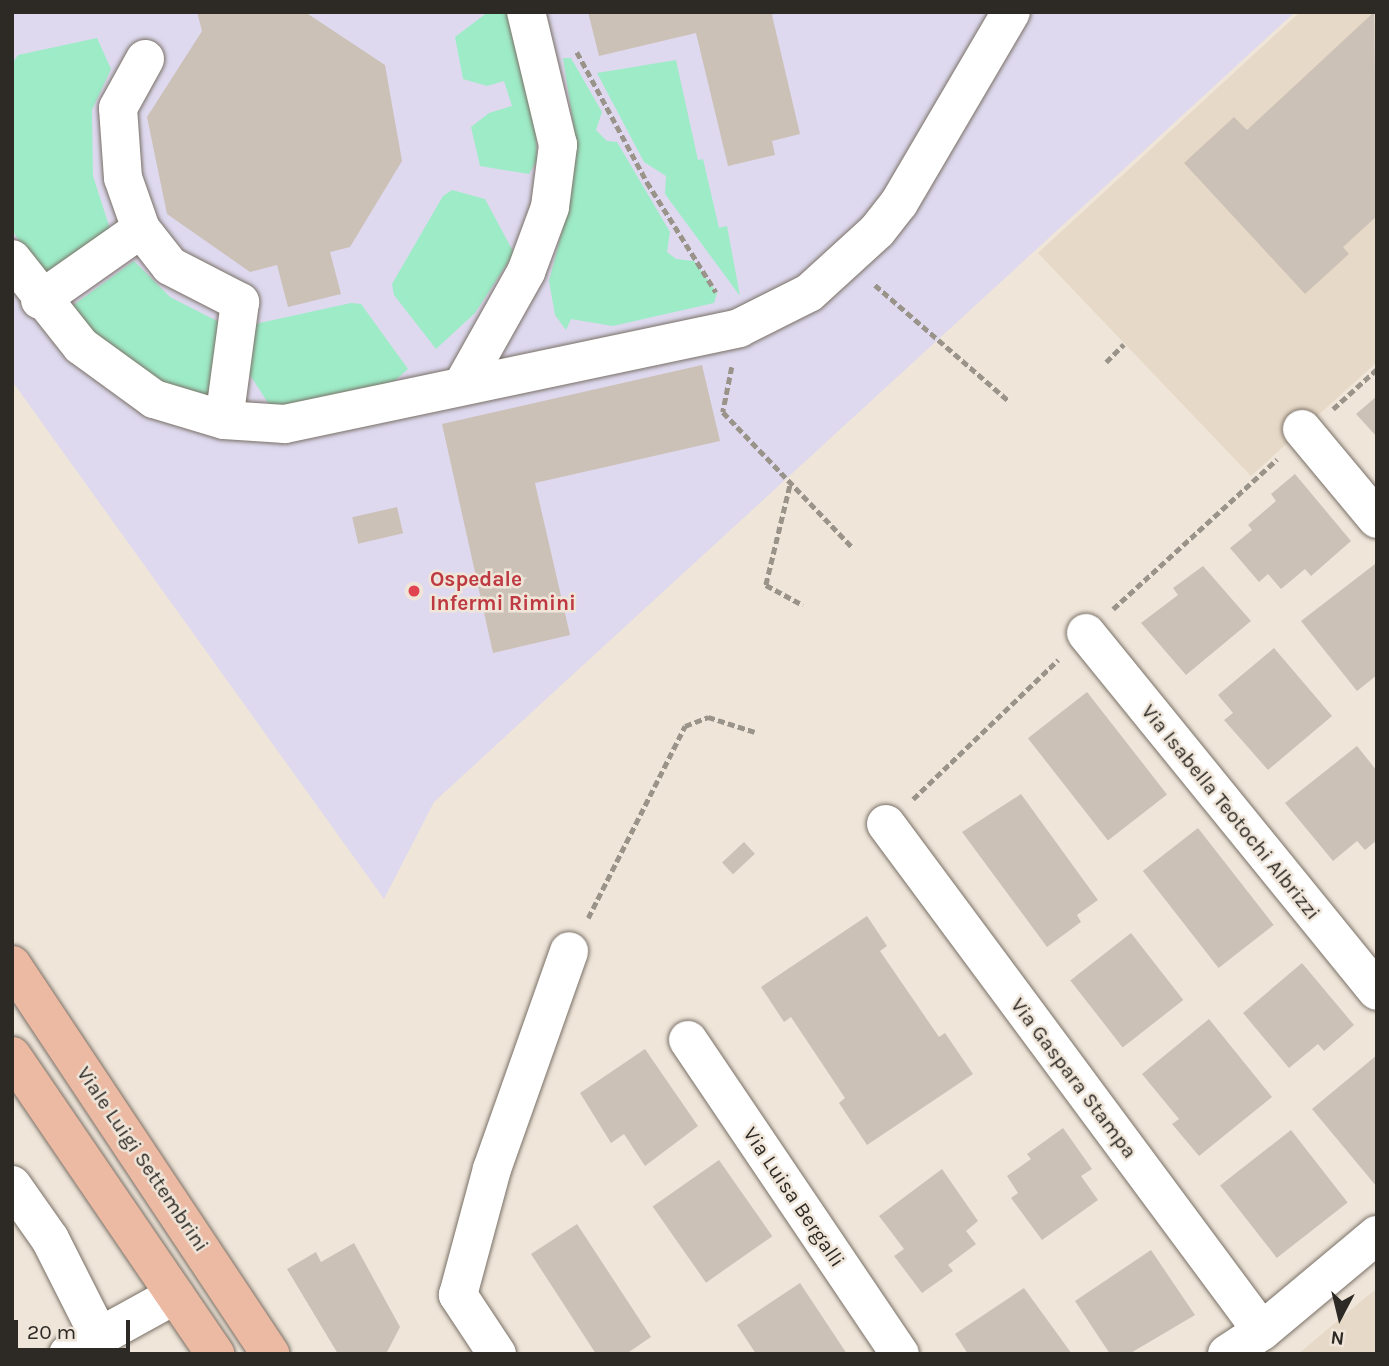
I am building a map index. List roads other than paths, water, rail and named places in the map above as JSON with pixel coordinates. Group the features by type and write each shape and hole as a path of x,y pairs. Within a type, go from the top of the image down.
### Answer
{"main road":[{"name":"Viale Luigi Settembrini","path":"12,965 270,1354"},
{"path":"12,1056 215,1354"}],"street":[{"path":"462,386 526,272 550,207 558,145 538,52 526,12"},
{"path":"12,260 40,300 81,346 154,399 224,420 285,424 738,328 808,293 847,260 899,203 1011,12"},
{"path":"145,59 118,108 123,178 141,229 170,266 240,302 224,420"},
{"path":"40,300 141,229"},
{"path":"1304,431 1377,519"},
{"name":"Via Isabella Teotochi Albrizzi","path":"1086,634 1377,991"},
{"name":"Via Gaspara Stampa","path":"886,824 1262,1331"},
{"path":"497,1354 458,1295 492,1169 569,951"},
{"name":"Via Luisa Bergalli","path":"688,1040 900,1354"},
{"path":"12,1185 50,1239 83,1345 174,1296"},
{"path":"1227,1354 1262,1331 1377,1235"}],"place":[{"name":"Ospedale Infermi Rimini","path":"414,591"}]}
